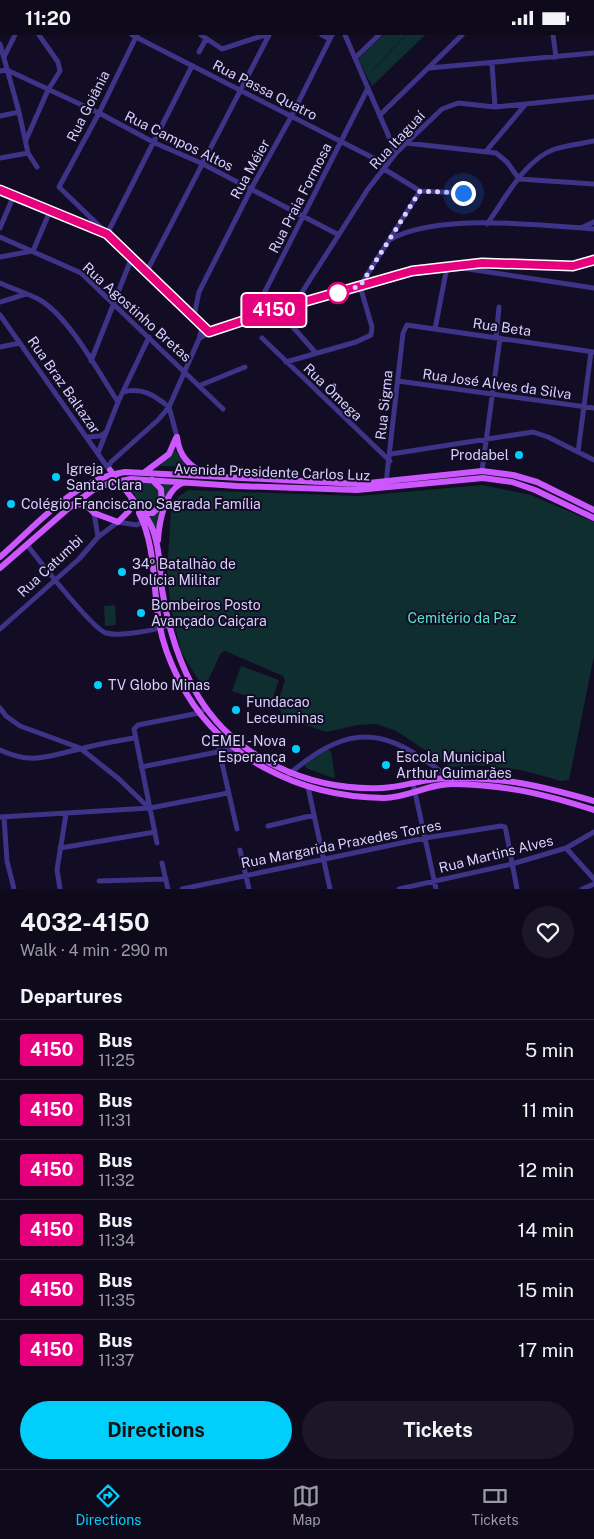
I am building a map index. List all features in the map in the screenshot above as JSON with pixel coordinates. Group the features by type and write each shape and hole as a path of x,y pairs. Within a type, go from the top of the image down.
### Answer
{"main road":[{"path":"143,513 154,513 162,500 158,485 146,475 169,454 177,437"},
{"path":"177,437 181,454 191,466 217,477"},
{"path":"110,467 143,513 154,533 158,548 168,626 178,657 206,708 243,746 287,776 340,787 385,788 448,778 507,779 536,784 594,801"},
{"name":"Avenida Presidente Carlos Luz","path":"0,568 70,507 93,490 110,483 146,475 184,482 357,490 482,471 513,475 537,482 594,510"},
{"name":"Avenida Presidente Carlos Luz","path":"0,557 84,486 108,474 386,485 483,478 512,482 535,490 594,518"},
{"path":"158,548 160,525 171,490 184,482"},
{"path":"88,506 93,490"},
{"path":"132,498 143,521 152,555 160,628 169,659 180,682 199,713 234,749 308,787 338,794 386,798 452,784 507,787 542,793 594,810"},
{"name":"Rua Catumbi","path":"118,522 129,511 132,498"},
{"path":"70,507 80,503 88,506 94,513 118,522"},
{"path":"338,794 340,787"}],"street":[{"path":"4,57 15,35"},
{"path":"26,140 48,90 60,71 60,66 39,35"},
{"path":"201,35 222,49 264,35"},
{"path":"147,271 201,163 242,90 268,35"},
{"path":"322,35 331,37"},
{"path":"345,35 396,153"},
{"path":"355,58 378,35"},
{"path":"380,115 462,35"},
{"path":"554,35 556,57"},
{"name":"Rua Passa Quatro","path":"135,36 341,142 385,167 420,191"},
{"name":"Rua Goiânia","path":"107,234 59,187 99,113 135,36"},
{"name":"Rua Méier","path":"194,316 199,292 331,37"},
{"path":"199,52 206,39"},
{"path":"0,44 28,153 37,167"},
{"path":"429,68 594,53"},
{"path":"492,63 496,107"},
{"path":"107,234 155,143 192,66"},
{"path":"0,71 7,70"},
{"name":"Rua Campos Altos","path":"7,70 99,113 155,143 201,163 339,235"},
{"name":"Rua Praia Formosa","path":"252,317 368,88"},
{"name":"Rua Itaguaí","path":"278,309 299,297 368,189 396,153 449,105 458,103 496,107 594,97"},
{"path":"487,151 525,105"},
{"path":"0,115 19,112"},
{"path":"487,224 519,179 539,156 549,151 594,141"},
{"path":"406,143 487,151 503,157 519,179"},
{"path":"0,158 28,153"},
{"path":"519,179 594,184"},
{"path":"0,190 107,234 209,332"},
{"path":"286,362 368,337 372,331 360,286 420,191 463,193"},
{"path":"0,228 14,195"},
{"path":"0,257 33,251 50,211"},
{"path":"581,228 594,222"},
{"path":"390,239 407,230 454,223 594,229"},
{"name":"Rua Agostinho Bretas","path":"0,237 81,273 222,407"},
{"path":"91,361 115,305 132,257"},
{"path":"199,339 209,332 252,317 360,286 391,275 482,263 573,266 594,261"},
{"path":"450,266 594,287"},
{"path":"436,329 450,266"},
{"path":"0,283 26,294 50,308 91,361 118,402"},
{"path":"0,302 26,294"},
{"path":"482,471 498,338 499,307"},
{"path":"278,309 315,353"},
{"name":"Rua Braz Baltazar","path":"0,315 98,453 110,467"},
{"name":"Rua Beta","path":"407,325 593,352"},
{"name":"Rua Sigma","path":"386,485 391,454 402,333 407,325"},
{"path":"110,467 169,407 199,339 202,327"},
{"path":"98,453 118,402 149,337"},
{"name":"Rua Ômega","path":"262,338 390,461"},
{"path":"0,347 20,343"},
{"path":"578,452 583,407 593,352"},
{"path":"201,385 244,367"},
{"name":"Rua José Alves da Silva","path":"398,381 594,408"},
{"path":"123,392 137,389 147,392 169,407 177,437"},
{"path":"391,454 533,432 594,460"},
{"path":"87,437 100,436 105,433"},
{"path":"94,513 98,537"},
{"path":"118,522 137,525 143,521"},
{"name":"Rua Catumbi","path":"0,629 79,559 98,537 118,522"},
{"path":"27,545 55,580 104,632 113,634 168,626"},
{"path":"0,708 6,716 20,725 80,748 119,779 150,808"},
{"path":"157,843 140,767 134,729 138,725 199,713 206,708"},
{"path":"287,776 332,744 354,736 380,737 400,743 448,778"},
{"path":"0,750 12,756 45,759 80,748 134,737"},
{"path":"140,767 243,746"},
{"path":"219,750 237,829"},
{"path":"413,783 436,889"},
{"path":"308,787 330,889"},
{"path":"14,889 7,861 2,817 150,808 228,793"},
{"path":"594,801 594,810"},
{"path":"60,889 57,870 66,814"},
{"path":"268,826 314,815"},
{"name":"Rua Margarida Praxedes Torres","path":"182,889 323,858 425,838 501,826 505,827 512,864"},
{"path":"60,848 155,832"},
{"name":"Rua Martins Alves","path":"399,889 512,864 566,848 594,832"},
{"path":"566,848 594,879"},
{"path":"240,850 249,889"},
{"path":"162,863 168,889"},
{"path":"512,864 516,889"},
{"path":"99,881 166,879"},
{"path":"582,889 594,884"}],"green space":[{"path":"383,35 425,35 372,86 358,59"},
{"path":"175,450 187,467 161,466 161,464"},
{"path":"128,483 153,483 159,489 160,502 153,511 148,510 141,504"},
{"path":"159,483 172,483 157,530 148,516 158,512 163,505 164,494"},
{"name":"Cemitério da Paz","path":"482,485 531,495 594,522 594,656 569,780 561,781 521,770 475,765 451,767 396,731 376,724 358,725 326,732 280,716 281,711 276,708 285,680 283,676 225,651 221,653 204,689 181,652 171,608 167,573 171,512 178,497 188,490 359,496"},
{"path":"115,605 116,625 105,626 104,606"},
{"path":"241,666 279,680 271,704 232,691"},
{"path":"326,749 331,751 335,777 333,778 306,768 305,765"}],"waterway":[{"path":"372,71 406,35"}],"bus line":[{"name":"4150","path":"0,190 107,234 209,332 391,275 412,271 482,263 573,266 594,260"}],"place":[{"name":"Prodabel","path":"519,455"},
{"name":"Igreja Santa Clara","path":"56,477"},
{"name":"Colégio Franciscano Sagrada Família","path":"11,504"},
{"name":"34º Batalhão de Polícia Militar","path":"122,572"},
{"name":"Bombeiros Posto Avançado Caiçara","path":"141,613"},
{"name":"TV Globo Minas","path":"98,685"},
{"name":"Fundacao Leceuminas","path":"236,710"},
{"name":"CEMEI - Nova Esperança","path":"296,749"},
{"name":"Escola Municipal Arthur Guimarães","path":"386,765"}],"route":[{"path":"338,293 360,286 420,191 463,193"}]}
